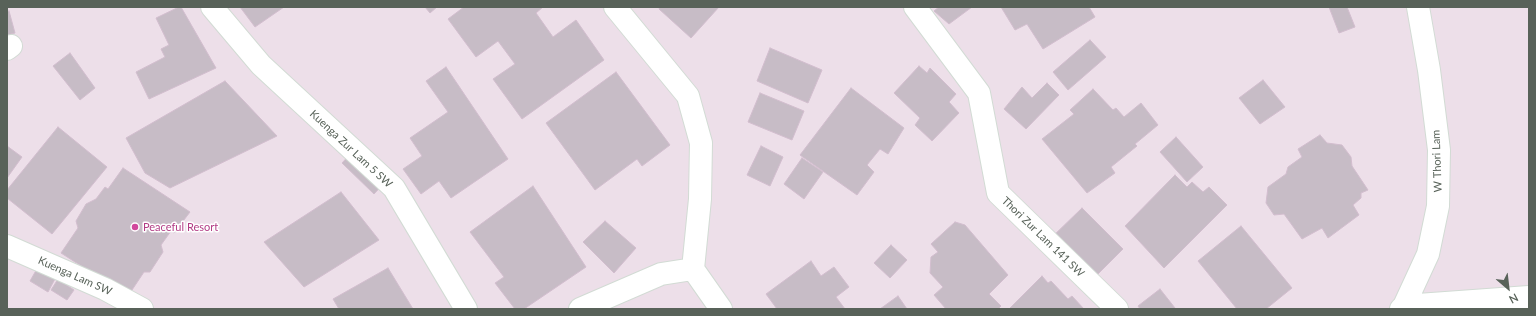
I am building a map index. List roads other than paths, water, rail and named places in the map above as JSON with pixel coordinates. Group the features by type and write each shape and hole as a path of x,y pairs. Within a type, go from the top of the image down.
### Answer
{"street":[{"name":"Kuenga Zur Lam 5 SW","path":"212,7 261,65 394,188 466,309"},
{"path":"615,7 688,96 701,143 700,199 693,269 721,309"},
{"name":"Thori Zur Lam 141 SW","path":"915,7 979,93 998,193 1117,309"},
{"name":"W Thori Lam","path":"1402,308 1428,254 1438,206 1439,150 1429,70 1418,7"},
{"name":"Kuenga Lam SW","path":"7,246 105,289 142,309"},
{"path":"580,309 661,274 693,269"},
{"path":"1402,308 1529,297"}],"place":[{"name":"Peaceful Resort","path":"135,227"}]}
